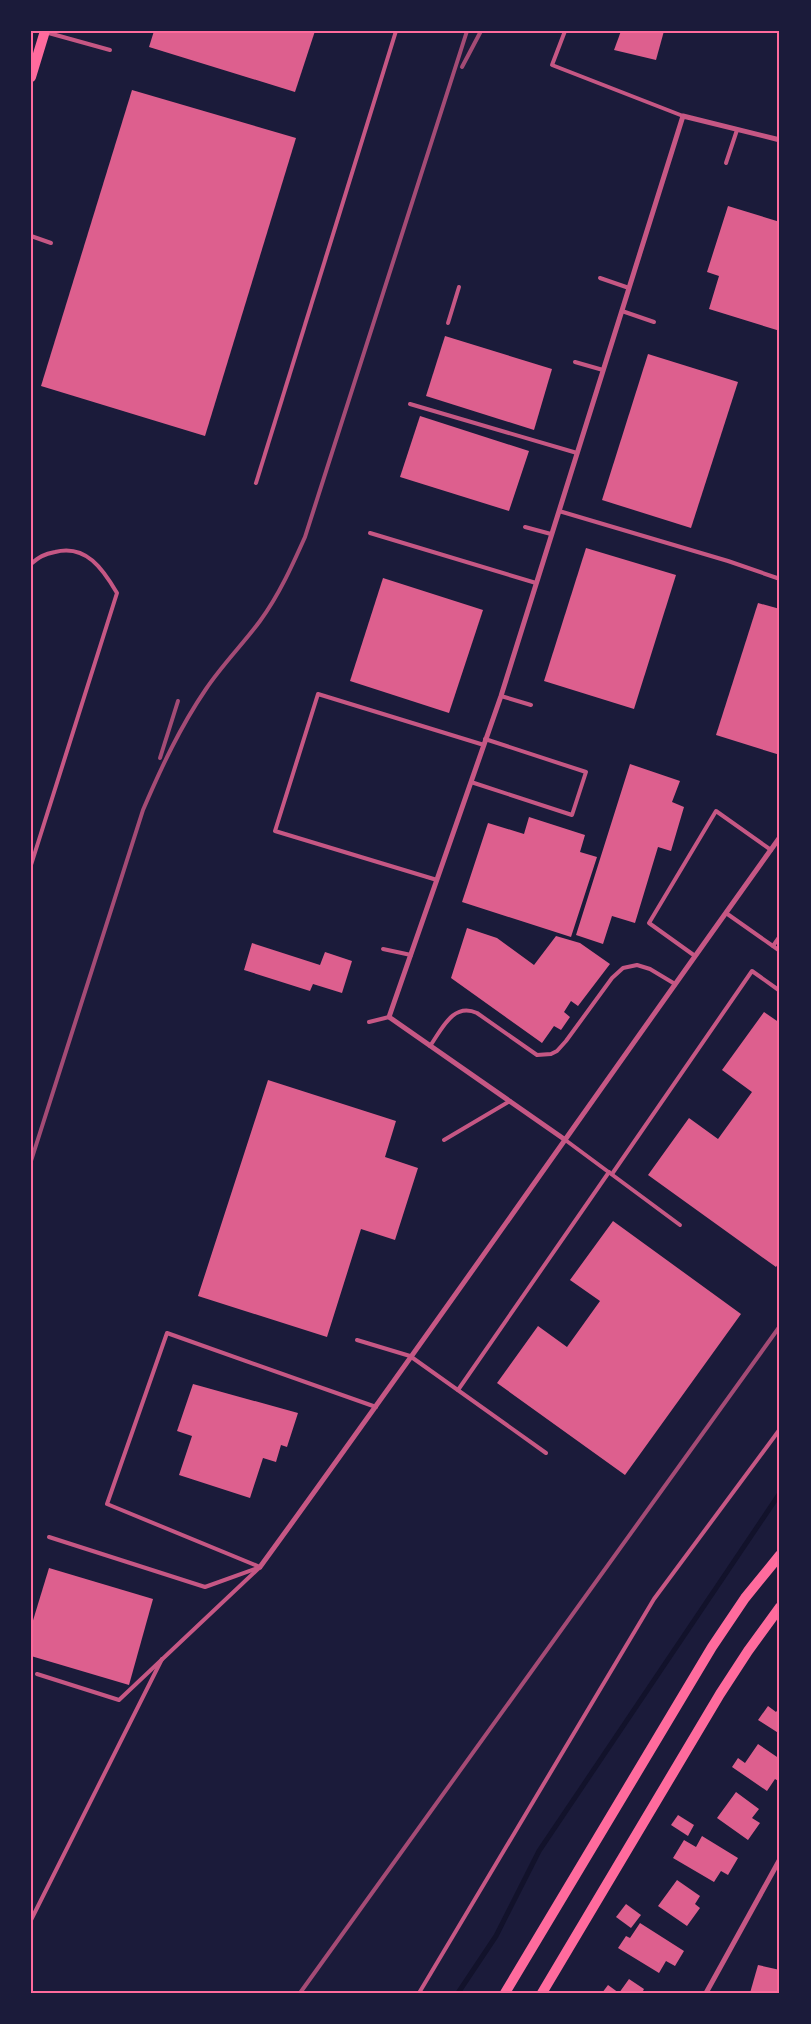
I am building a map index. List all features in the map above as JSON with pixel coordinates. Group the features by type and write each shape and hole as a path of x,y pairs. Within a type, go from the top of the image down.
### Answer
{"main road":[{"path":"31,77 45,31"},
{"path":"505,1993 712,1646 745,1598 780,1555"},
{"path":"542,1993 720,1694 780,1607"}],"street":[{"path":"564,1139 390,1018 501,696 683,116 780,140"},
{"path":"260,1567 376,1407 410,1356 780,837"},
{"path":"706,1993 780,1859"}],"lane":[{"path":"45,31 110,50"},
{"path":"256,484 396,31"},
{"path":"565,31 552,65 683,116"},
{"path":"726,163 738,130"},
{"path":"31,236 51,242"},
{"path":"600,278 629,288"},
{"path":"448,323 459,287"},
{"path":"622,311 654,322"},
{"path":"575,362 603,370"},
{"path":"410,404 577,453"},
{"path":"559,511 728,561 780,579"},
{"path":"525,526 551,534"},
{"path":"370,533 536,583"},
{"path":"31,564 40,555 65,549 85,554 105,572 117,593 31,865"},
{"path":"437,880 275,831 318,694 586,772 572,815 471,782"},
{"path":"501,696 531,705"},
{"path":"695,956 649,923 716,811 771,850"},
{"path":"726,913 780,950"},
{"path":"773,946 780,936"},
{"path":"383,949 411,955"},
{"path":"430,1046 452,1017 460,1010 468,1009 477,1013 537,1055 551,1054 566,1041 612,978 622,968 637,965 650,969 675,984"},
{"path":"458,1390 752,971 780,991"},
{"path":"369,1022 390,1018"},
{"path":"444,1140 510,1101"},
{"path":"564,1139 680,1225"},
{"path":"260,1567 107,1504 167,1332 376,1407"},
{"path":"357,1340 410,1356 546,1453"},
{"path":"419,1993 654,1599 780,1429"},
{"path":"49,1537 206,1587 260,1567"},
{"path":"37,1674 119,1700 260,1567"},
{"path":"31,1920 162,1659"}],"building":[{"path":"154,31 315,31 295,92 149,47"},
{"path":"621,31 664,31 656,60 614,50"},
{"path":"132,90 296,138 205,436 41,386"},
{"path":"728,206 780,222 780,331 709,309 719,276 707,272"},
{"path":"445,336 552,369 534,430 426,396"},
{"path":"648,354 738,382 691,528 602,500"},
{"path":"420,416 529,451 509,511 400,477"},
{"path":"586,548 676,575 634,709 544,681"},
{"path":"383,578 483,610 449,713 350,681"},
{"path":"758,603 780,609 780,755 716,735"},
{"path":"630,764 680,781 672,802 684,807 671,851 658,847 635,923 612,916 603,944 576,935"},
{"path":"529,817 585,835 580,852 597,857 571,937 462,902 488,823 524,834"},
{"path":"467,928 497,938 534,965 556,936 580,943 610,964 578,1006 571,1001 564,1012 570,1017 561,1030 554,1026 542,1043 451,978"},
{"path":"252,943 320,965 325,952 352,961 342,993 313,984 310,991 244,970"},
{"path":"764,1012 780,1023 780,1261 776,1267 648,1175 689,1118 718,1139 752,1092 722,1070"},
{"path":"268,1080 396,1121 385,1157 418,1168 395,1240 361,1229 327,1337 198,1296"},
{"path":"613,1221 741,1314 625,1475 497,1383 538,1326 567,1347 600,1301 570,1280"},
{"path":"193,1384 298,1413 287,1447 281,1445 276,1462 263,1458 250,1498 179,1475 192,1436 177,1431"},
{"path":"49,1568 153,1599 129,1685 31,1656 31,1627"},
{"path":"768,1706 776,1712 780,1707 780,1734 758,1720"},
{"path":"758,1744 780,1759 780,1782 775,1779 767,1791 732,1767 738,1758 745,1763"},
{"path":"736,1792 759,1809 752,1818 760,1823 748,1840 717,1818"},
{"path":"678,1815 694,1825 688,1836 671,1825"},
{"path":"702,1836 738,1858 728,1875 721,1871 714,1882 673,1858 684,1840 696,1847"},
{"path":"677,1880 700,1896 695,1904 700,1908 687,1926 658,1906"},
{"path":"626,1904 641,1915 631,1928 616,1917"},
{"path":"640,1923 684,1951 675,1966 666,1961 659,1973 618,1948 626,1936 630,1938"},
{"path":"758,1965 780,1970 780,1993 750,1993"},
{"path":"629,1979 644,1989 642,1993 619,1993"},
{"path":"608,1985 619,1993 602,1993"}],"waterway":[{"path":"458,1993 496,1936 539,1851 780,1493"}],"railway":[{"path":"31,1161 143,810 150,794 172,748 197,703 212,680 267,611 285,580 305,537 467,31"},
{"path":"462,67 481,31"},
{"path":"160,758 178,701"},
{"path":"300,1993 780,1326"}]}
